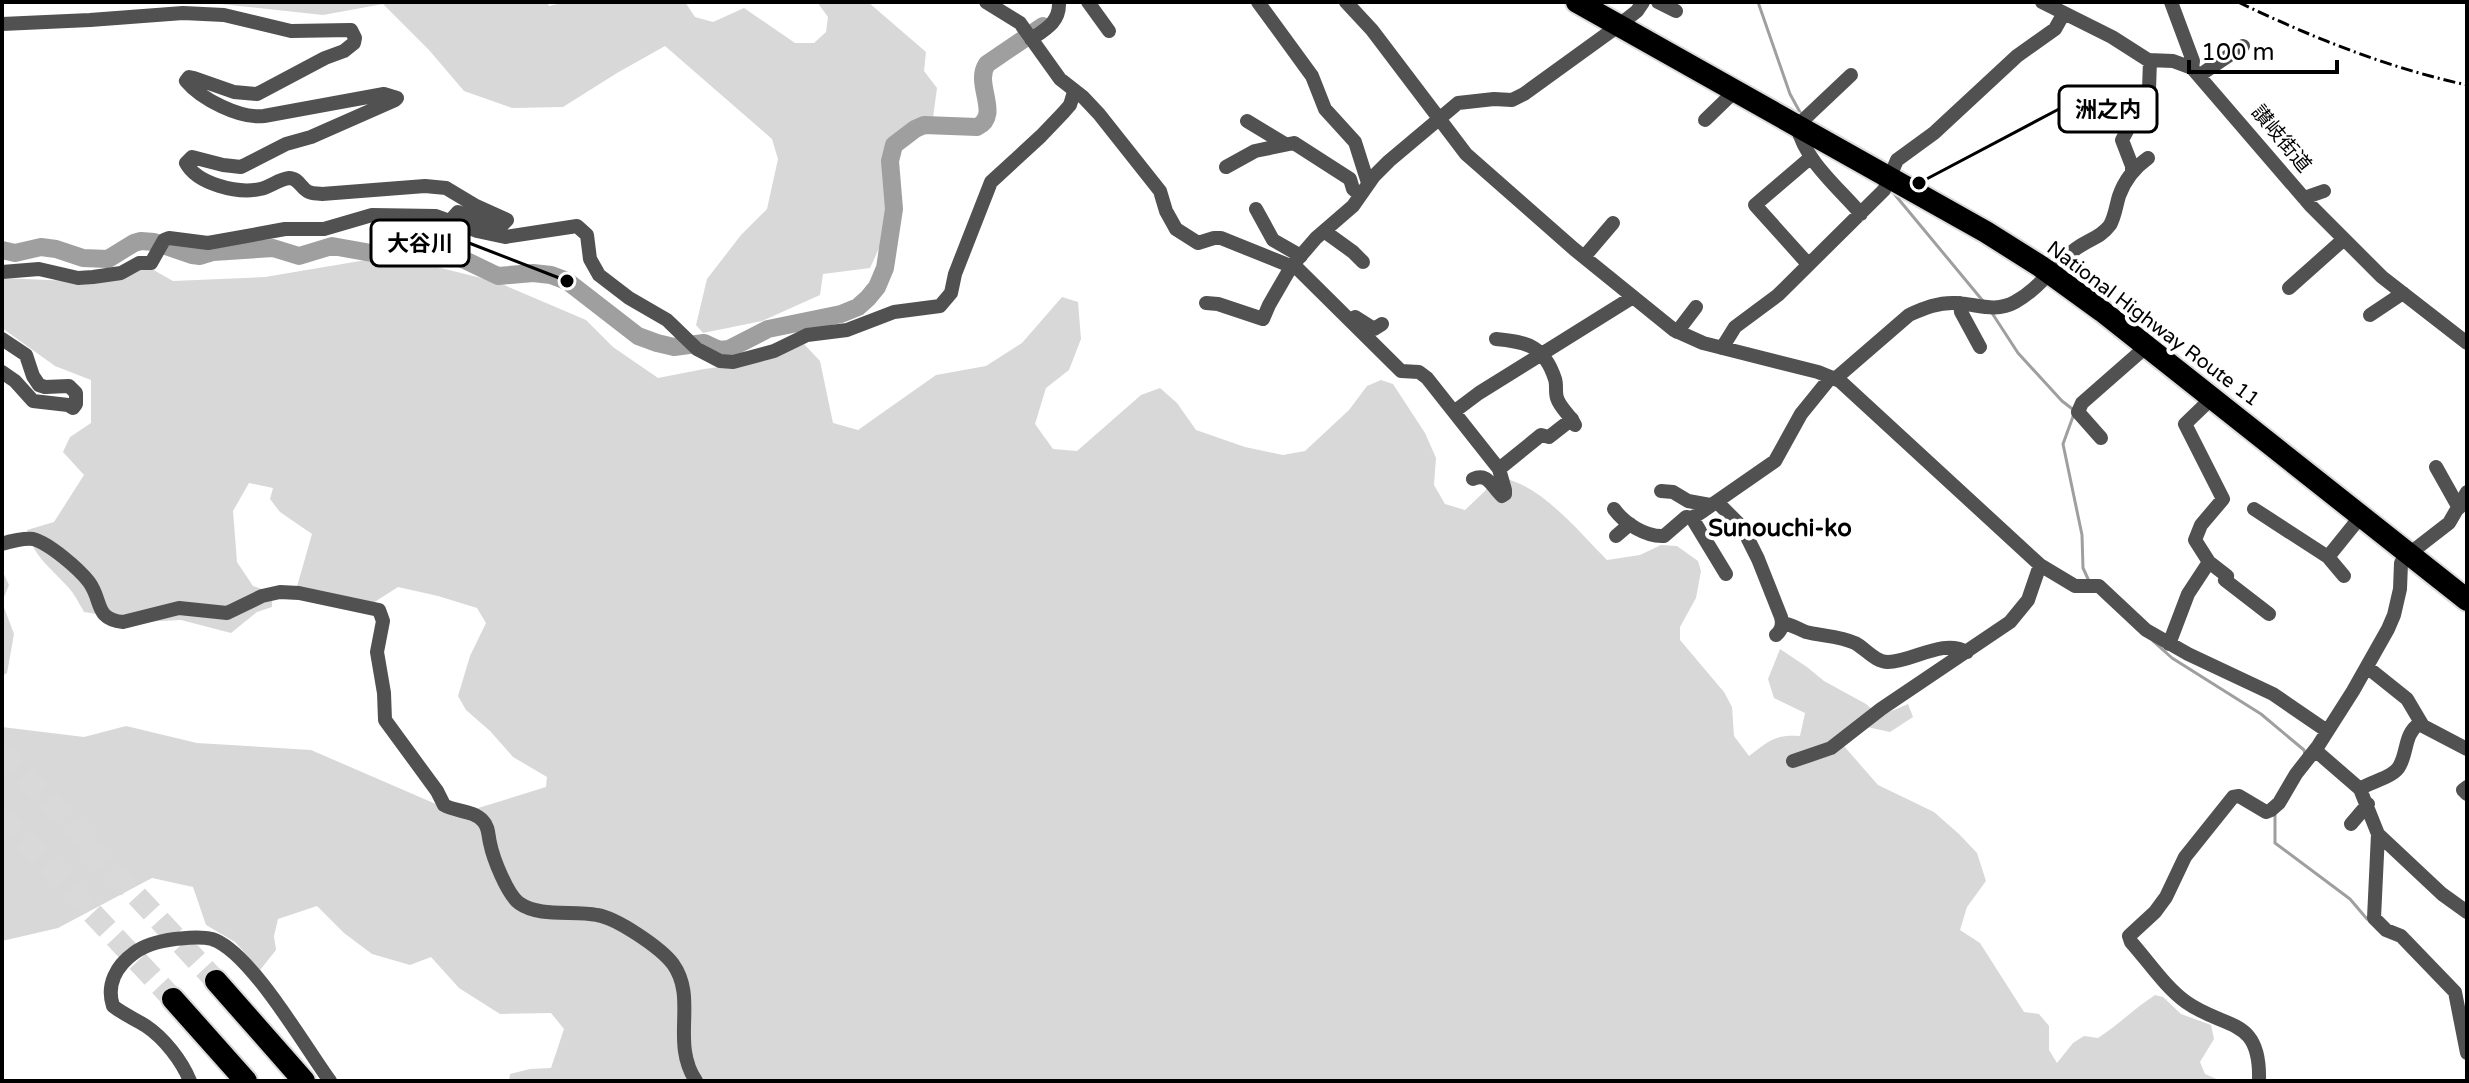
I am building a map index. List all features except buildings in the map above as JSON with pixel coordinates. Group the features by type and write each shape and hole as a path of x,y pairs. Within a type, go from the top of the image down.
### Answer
{"highway":[{"name":"National Highway Route 11","path":"1577,2 1986,232 2049,273 2147,346 2467,600"},
{"path":"216,981 304,1081"},
{"path":"173,999 246,1081"}],"street":[{"path":"986,2 1020,23 1055,72 1099,114 1160,191 1176,229 1198,243 1221,238 1248,249 1296,261"},
{"path":"1031,39 1054,23 1059,2"},
{"path":"1088,2 1109,31"},
{"path":"1258,2 1312,76 1325,109 1355,142 1364,189"},
{"path":"1346,2 1372,30 1478,165 1677,332 1722,348 1833,378 1890,426 2040,565 2075,586 2099,586 2146,630 2273,694 2327,731"},
{"path":"1206,303 1263,319 1296,261 1353,206 1389,161 1458,103 1512,100 1524,94 1618,26 1643,2"},
{"path":"1658,2 1676,11"},
{"path":"2042,2 2150,60 2173,61 2196,72"},
{"path":"2171,2 2196,72"},
{"path":"2,24 183,13 224,15 291,31 351,30 354,43 344,51 257,94 234,92 189,77 186,81 194,89 238,114 255,117 384,94 392,95 397,98 395,100 311,137 286,144 241,167 192,157 186,163 187,168 215,183 246,191 271,186 287,178 295,179 309,192 322,194 425,186 446,188 507,220 500,227 458,212 450,221"},
{"path":"1722,348 1735,327 1778,295 1884,190 1897,160 1934,133 2017,56 2055,29 2064,13"},
{"path":"2196,72 2243,46"},
{"path":"2132,171 2122,140 2149,90 2150,60"},
{"name":"讃岐街道","path":"2196,72 2304,198 2344,239 2382,277 2467,343"},
{"path":"1794,124 1851,75"},
{"path":"1705,120 1735,91"},
{"path":"2,272 39,269 78,278 107,276 139,263 151,263 164,240 169,238 208,243 285,229 324,229 372,215 436,216 477,231 505,237 577,226 587,235 592,266 609,284 667,320 697,349 720,361 733,362 774,351 814,333 847,330 894,312 940,306 951,293 957,268 991,182 1063,113 1070,105 1074,92"},
{"path":"1780,100 1810,158 1861,214"},
{"path":"1247,121 1285,144"},
{"path":"1226,167 1255,151 1294,143 1350,179 1353,189 1364,189"},
{"path":"1808,264 1755,205 1810,158"},
{"path":"1614,509 1630,524 1660,537 1686,517 1692,518 1714,504 1775,461 1801,414 1833,378 1909,315 1936,305 1960,303 1977,307 2003,307 2030,292 2068,254 2107,229 2132,171 2148,158"},
{"path":"2304,198 2324,191"},
{"path":"1256,209 1273,240 1296,261 1298,269 1401,371 1419,372 1427,378 1499,469 1505,494 1502,496 1487,478 1479,476 1473,479"},
{"path":"1584,257 1613,223"},
{"path":"1248,249 1265,228"},
{"path":"1324,231 1363,262"},
{"path":"2289,288 2344,239"},
{"path":"2370,315 2403,293"},
{"path":"1455,411 1633,297"},
{"path":"1960,303 1961,312 1980,347"},
{"path":"1677,332 1696,307"},
{"path":"1343,312 1348,312 1374,329 1382,324"},
{"path":"2417,325 2430,315"},
{"path":"2,339 26,355 39,385 69,386 76,393 76,404 73,408 33,401 2,372"},
{"path":"1496,339 1536,347 1542,353 1554,376 1557,399 1574,423 1549,437 1541,435 1499,469"},
{"path":"2101,438 2078,412 2082,403 2147,346"},
{"path":"2212,398 2185,424 2223,499 2196,533 2195,540 2209,562 2227,576 2225,580 2269,614"},
{"path":"2436,467 2459,508"},
{"path":"1661,491 1673,492 1688,501 1714,504 1742,527 1769,585 1779,629 1849,641 1879,660 1888,662 1921,652 1951,648 1967,652"},
{"path":"2259,1081 2260,1059 2244,1031 2185,1002 2129,936 2155,912 2166,897 2185,857 2233,797 2239,796 2266,812 2279,803 2367,667 2394,615 2400,589 2401,563 2449,523 2467,492"},
{"path":"2254,509 2292,539 2328,557 2343,577"},
{"path":"2328,557 2361,516"},
{"path":"1692,518 1726,574"},
{"path":"1616,536 1630,524"},
{"path":"2,544 32,539 52,549 89,582 102,612 107,619 114,621 123,622 179,608 227,613 262,596 280,592 299,593 379,610 383,621 377,652 385,720 444,805 482,820 507,887 519,903 539,911 600,915 631,931 671,961 684,989 683,1050 696,1081"},
{"path":"2169,644 2188,594 2209,562"},
{"path":"1793,761 1831,748 1881,709 1993,635 2020,612 2028,600 2040,565"},
{"path":"2367,667 2407,699 2420,723 2467,749"},
{"path":"2360,789 2400,766 2406,741 2413,727 2420,723"},
{"path":"2315,750 2360,789 2368,804 2378,834 2374,918 2386,930 2401,936 2455,992 2467,1053"},
{"path":"2467,787 2463,790 2467,794"},
{"path":"2351,824 2368,804"},
{"path":"2378,834 2442,894 2467,912"},
{"path":"190,1081 165,1044 149,1028 113,1006 109,994 112,980 122,964 135,952 151,943 198,937 214,940 226,947 251,971 330,1081"}],"shaded area":[{"path":"202,2 547,2 549,6 566,2 685,2 695,17 713,22 744,8 795,43 814,43 826,32 828,17 817,2 868,2 926,52 924,71 937,88 933,118 910,126 896,135 889,145 886,155 889,216 870,268 823,274 820,295 762,321 703,333 696,325 707,279 741,235 767,209 778,159 772,139 665,46 563,107 512,108 464,91 383,4 323,15"},
{"path":"397,257 497,282 586,320 613,347 658,378 765,361 804,344 820,361 833,423 858,430 936,375 986,366 1022,343 1062,297 1078,302 1081,339 1069,370 1046,388 1035,424 1053,449 1077,451 1141,395 1160,388 1177,403 1196,430 1245,447 1283,455 1305,451 1349,410 1367,386 1381,380 1393,384 1425,433 1436,458 1434,485 1445,504 1465,510 1485,491 1493,477 1509,480 1525,486 1555,508 1607,560 1640,555 1661,545 1677,546 1698,561 1701,571 1696,598 1680,627 1680,640 1724,692 1732,707 1734,736 1749,756 1773,740 1800,736 1805,713 1774,698 1768,679 1780,649 1880,716 1908,704 1913,717 1890,732 1853,724 1836,737 1878,785 1934,812 1977,853 1986,881 1967,907 1960,930 1980,943 2024,1012 2039,1014 2049,1026 2049,1050 2057,1063 2073,1043 2084,1036 2098,1038 2155,995 2163,997 2181,1014 2211,1025 2214,1039 2200,1062 2205,1074 2221,1081 509,1081 510,1074 551,1068 564,1029 551,1013 500,1014 459,988 431,957 410,965 372,954 344,933 317,906 278,919 274,936 276,950 260,970 235,942 206,925 193,887 152,878 58,928 2,941 2,727 84,737 126,726 197,743 311,750 452,811 475,809 546,787 547,777 513,757 466,710 458,696 470,656 486,623 477,608 398,587 373,603 296,590 312,534 280,512 270,499 273,488 249,483 233,511 237,562 253,586 272,593 272,607 257,612 231,633 181,620 120,623 104,615 84,612 70,589 38,554 27,530 54,522 84,475 63,452 70,437 91,423 91,380 55,366 2,328 2,278 71,281 143,264 173,281 265,277"},
{"path":"2,570 9,585 2,602"},
{"path":"2,602 14,634 7,673 2,676"}],"waterway":[{"path":"1758,2 1790,94 1801,114"},
{"path":"2,250 15,253 41,247 83,258 108,259 141,241 200,256 213,252 273,248 299,256 332,246 377,254 429,243 498,276 533,273 567,281 638,336 657,343 674,347 704,343 719,350 729,349 768,329 841,314 858,307 868,298 877,287 885,268 894,209 890,161 894,145 924,125 977,127 984,122 987,107 983,81 987,64 1043,26"},
{"path":"1891,190 1983,301"},
{"path":"1992,313 2018,353 2075,411 2063,444 2082,535 2083,568 2089,581"},
{"path":"2153,641 2172,658 2261,714 2304,750 2305,755"},
{"path":"2275,815 2275,843 2350,899 2367,919"}],"tunnel":[{"path":"2,751 216,981"},
{"path":"2,817 173,999"}],"railway":[{"path":"2238,2 2350,50 2408,70 2467,85"}],"place":[{"name":"洲之内","path":"1919,183"},
{"name":"大谷川","path":"567,281"}],"district":[{"name":"Sunouchi-ko","path":"1780,528"}]}
